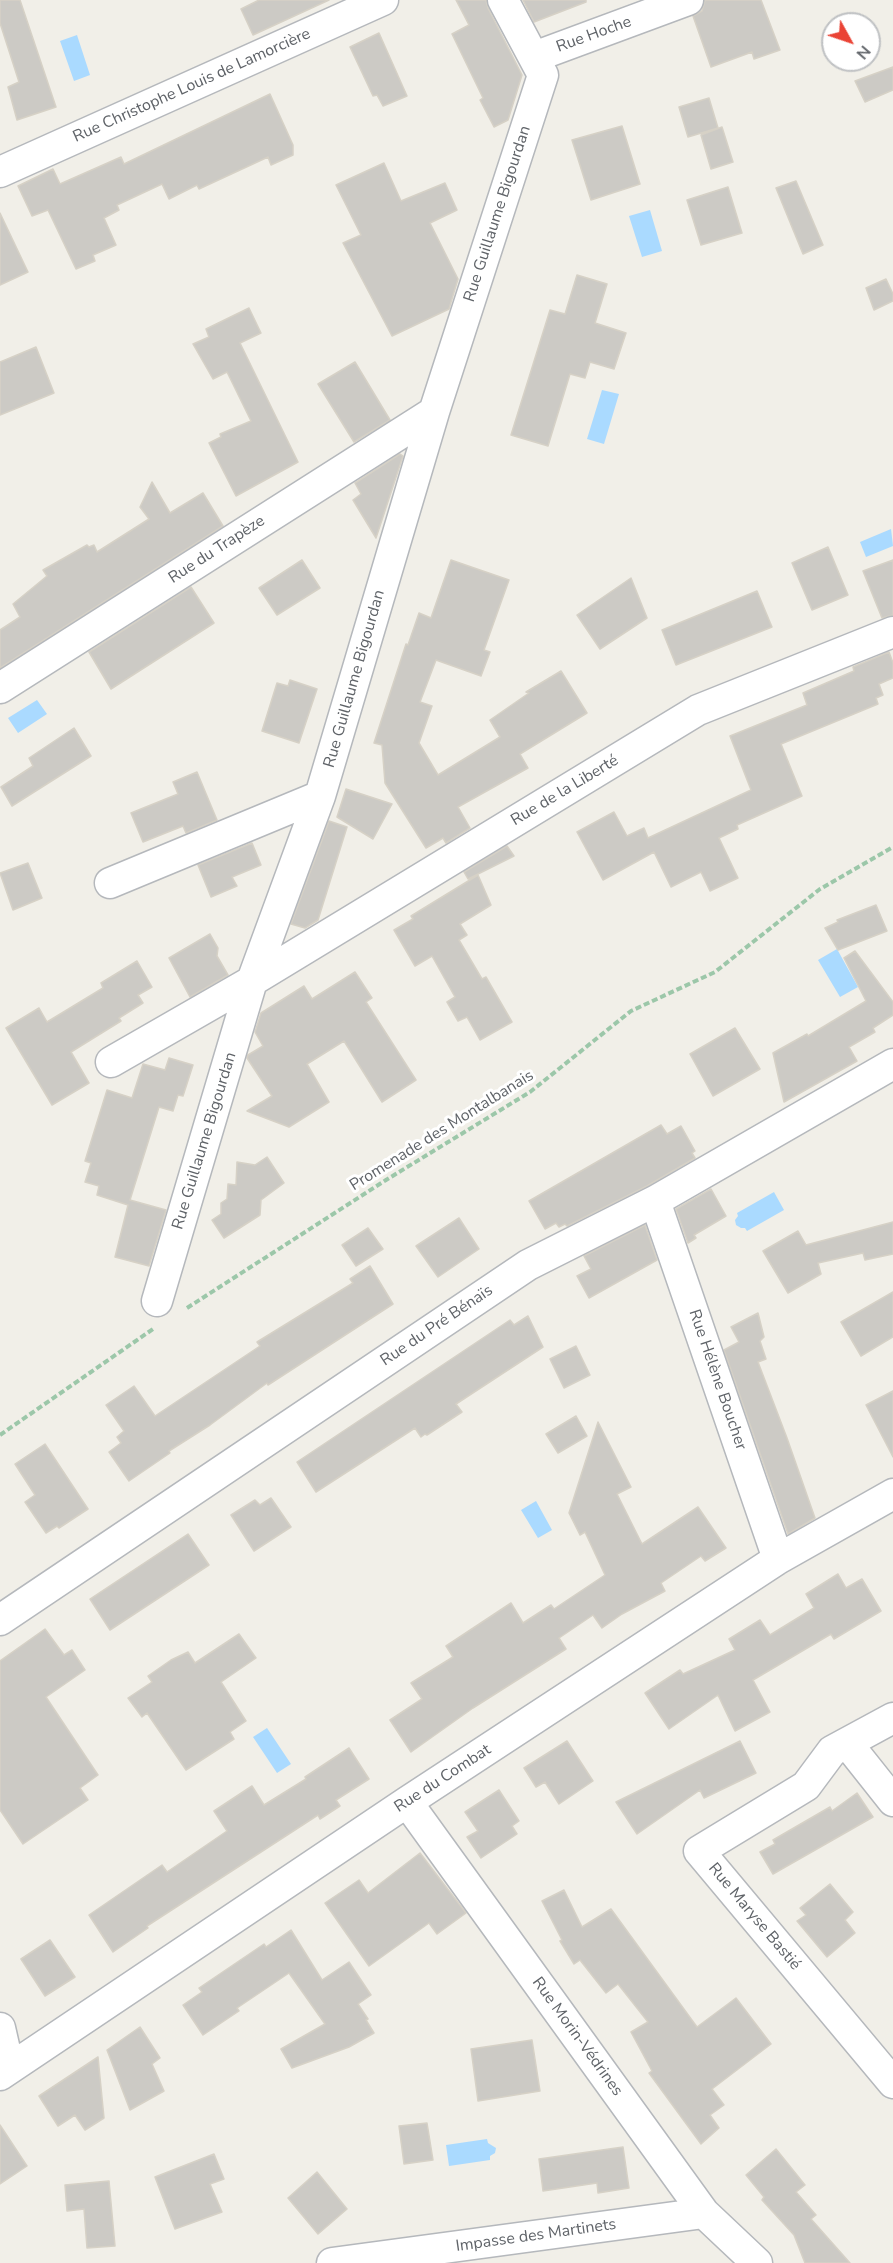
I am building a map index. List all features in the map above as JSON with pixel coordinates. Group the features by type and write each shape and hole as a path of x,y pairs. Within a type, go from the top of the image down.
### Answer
{"street":[{"name":"Rue Christophe Louis de Lamorcière","path":"0,172 383,0"},
{"name":"Rue Guillaume Bigourdan","path":"166,1312 252,981 320,796 434,412 543,75 503,0"},
{"name":"Rue Hoche","path":"534,57 688,0"},
{"name":"Rue du Trapèze","path":"0,688 434,412"},
{"name":"Rue de la Liberté","path":"111,1062 252,981 698,710 893,632"},
{"path":"110,883 320,796"},
{"name":"Rue du Pré Bénaïs","path":"0,1620 528,1265 656,1201 893,1064"},
{"name":"Rue Hélène Boucher","path":"656,1201 778,1559"},
{"name":"Rue du Combat","path":"8,2069 407,1802 778,1559 891,1501"},
{"name":"Rue Maryse Bastié","path":"893,1718 832,1751 806,1785 699,1851 893,2083"},
{"path":"847,1743 893,1801"},
{"name":"Rue Morin-Védrines","path":"407,1802 704,2213 757,2263"},
{"path":"0,2028 8,2069"},
{"name":"Impasse des Martinets","path":"333,2263 704,2213"}],"path":[{"name":"Promenade des Montalbanais","path":"0,1435 166,1312 530,1092 630,1011 715,972 820,888 893,847"}],"water":[{"path":"77,35 90,75 74,81 60,41"},
{"path":"650,210 662,251 642,257 629,216"},
{"path":"602,390 619,394 604,444 587,439"},
{"path":"891,529 893,546 866,557 860,542"},
{"path":"37,700 47,714 18,733 8,718"},
{"path":"837,949 858,987 840,997 818,960"},
{"path":"774,1192 784,1210 747,1231 736,1225 737,1213"},
{"path":"536,1501 552,1530 538,1538 521,1510"},
{"path":"267,1728 291,1764 277,1773 253,1737"},
{"path":"487,2139 488,2143 496,2148 490,2160 449,2166 446,2145"}],"building":[{"path":"0,0 20,0 56,107 17,120 8,87 19,82 0,23"},
{"path":"259,0 329,0 253,35 241,9"},
{"path":"456,0 486,0 522,75 508,120 494,127 480,100 483,98 452,34 469,25"},
{"path":"523,0 586,0 586,2 534,22"},
{"path":"705,0 761,0 780,50 754,59 752,52 711,67 693,16 702,11"},
{"path":"379,33 407,96 383,106 377,95 373,96 350,47"},
{"path":"893,67 893,90 865,102 855,81"},
{"path":"270,94 293,145 293,155 271,165 268,157 199,189 197,185 169,199 162,184 117,205 119,210 104,218 116,245 93,255 95,261 76,269 48,210 32,216 18,186 53,169 60,184 121,157 124,164"},
{"path":"709,98 718,128 688,137 679,107"},
{"path":"622,126 640,184 591,200 572,140"},
{"path":"722,127 733,162 711,169 701,135"},
{"path":"384,163 401,201 445,183 457,210 430,223 458,279 449,309 392,336 343,243 361,235 336,185"},
{"path":"796,181 823,245 803,254 776,188"},
{"path":"728,187 742,233 701,245 687,200"},
{"path":"0,213 28,272 0,285"},
{"path":"577,275 607,284 595,323 626,333 614,369 590,362 585,378 570,374 548,446 511,435 550,310 565,314"},
{"path":"886,279 893,294 893,301 874,310 866,288"},
{"path":"249,308 261,333 240,343 298,462 236,496 209,443 221,437 220,434 251,421 227,372 213,379 193,344 209,337 206,329"},
{"path":"36,347 54,393 0,415 0,362"},
{"path":"355,362 390,420 354,442 318,384"},
{"path":"400,454 403,456 376,538 353,500 361,494 355,483"},
{"path":"152,482 170,513 203,493 223,526 0,668 0,630 20,617 13,604 47,576 43,570 87,545 89,547 94,545 97,552 149,519 140,507"},
{"path":"828,547 848,595 812,610 792,563"},
{"path":"302,560 320,588 277,615 259,588"},
{"path":"451,560 509,580 484,650 490,652 481,676 436,660 420,702 432,706 419,743 438,775 500,737 490,720 529,693 526,692 561,671 587,713 520,754 528,768 458,807 470,828 446,843 443,838 426,848 385,783 382,745 374,743 406,644 408,645 419,613 431,618"},
{"path":"893,560 893,615 882,618 863,571"},
{"path":"631,578 647,618 600,649 577,615"},
{"path":"191,587 214,623 111,689 89,652"},
{"path":"757,591 772,627 676,665 662,630"},
{"path":"889,652 893,663 893,678 879,684 883,695 876,698 878,704 781,744 802,796 737,825 738,829 719,838 738,878 710,891 701,872 671,887 654,852 603,880 577,832 614,812 627,836 644,828 648,838 751,790 730,736 807,705 803,693 854,671 853,667"},
{"path":"290,680 317,689 299,743 262,731 277,683 288,686"},
{"path":"74,728 91,756 12,806 1,787 33,766 29,758"},
{"path":"197,772 217,820 186,833 183,826 143,842 131,813 178,794 173,782"},
{"path":"346,789 392,804 373,839 337,817"},
{"path":"329,821 347,827 318,920 305,928 291,924"},
{"path":"252,843 261,865 232,877 237,886 211,897 198,865"},
{"path":"507,846 514,856 468,879 464,872"},
{"path":"28,863 42,898 13,910 0,873"},
{"path":"478,875 491,905 460,924 467,935 459,940 482,979 486,977 512,1022 480,1040 467,1017 458,1021 447,1002 455,997 432,956 415,966 394,930 413,919 411,916"},
{"path":"876,905 887,931 838,950 825,928 838,922 837,920"},
{"path":"210,934 218,948 217,956 228,975 190,997 169,958"},
{"path":"855,951 893,1002 893,1015 873,1028 875,1032 849,1047 857,1061 784,1102 773,1053 807,1034 808,1036 866,1001 844,958"},
{"path":"137,961 152,987 138,995 143,1003 119,1018 121,1021 71,1052 89,1083 52,1105 6,1028 39,1008 47,1022 103,988 101,983"},
{"path":"355,972 372,998 366,1002 416,1080 382,1102 344,1041 307,1064 329,1102 289,1127 247,1111 272,1096 247,1058 263,1046 255,1032 261,1013 304,986 312,999"},
{"path":"735,1028 760,1069 713,1096 690,1054"},
{"path":"169,1058 193,1065 183,1096 178,1095 173,1111 159,1107 130,1200 166,1210 149,1266 115,1257 128,1205 97,1195 99,1186 85,1182 91,1163 85,1161 107,1090 132,1098 143,1064 165,1070"},
{"path":"661,1125 667,1134 681,1126 695,1151 692,1153 695,1158 647,1186 567,1226 565,1224 559,1227 556,1223 545,1229 529,1201"},
{"path":"267,1157 284,1183 261,1200 260,1215 224,1238 212,1220 221,1214 221,1203 227,1199 228,1184 236,1185 237,1162 255,1165"},
{"path":"711,1189 726,1216 694,1235 696,1238 688,1243 676,1209"},
{"path":"459,1218 479,1249 438,1277 416,1246"},
{"path":"893,1222 893,1254 865,1260 863,1253 818,1263 821,1274 788,1293 763,1251 798,1231 806,1245"},
{"path":"645,1225 657,1260 589,1298 577,1276 591,1269 584,1256"},
{"path":"368,1228 383,1249 356,1266 342,1245"},
{"path":"370,1266 393,1304 268,1385 267,1383 129,1481 109,1452 121,1443 117,1437 124,1431 106,1405 134,1386 155,1416 260,1346 257,1342 353,1283 350,1279"},
{"path":"893,1292 893,1337 861,1356 841,1322"},
{"path":"758,1313 764,1337 760,1341 766,1359 758,1362 815,1518 788,1534 724,1350 739,1342 731,1327"},
{"path":"528,1316 543,1347 456,1404 462,1412 427,1435 421,1437 415,1428 316,1492 297,1462 510,1320 514,1325"},
{"path":"576,1346 590,1375 564,1388 550,1359"},
{"path":"893,1391 893,1457 866,1405"},
{"path":"576,1416 587,1436 558,1453 546,1434"},
{"path":"598,1422 631,1487 617,1494 642,1544 698,1507 726,1548 705,1561 701,1556 661,1583 665,1591 622,1614 602,1628 593,1615 559,1638 566,1649 473,1708 411,1752 390,1720 422,1699 411,1683 453,1657 446,1646 511,1603 523,1623 551,1605 554,1609 605,1575 585,1532 580,1535 569,1513"},
{"path":"45,1444 88,1509 59,1528 57,1526 46,1533 25,1502 35,1495 15,1464"},
{"path":"271,1498 291,1527 254,1551 231,1515 255,1500 260,1505"},
{"path":"188,1534 209,1565 110,1630 90,1599"},
{"path":"838,1574 846,1588 862,1579 881,1611 834,1639 831,1634 753,1680 770,1712 735,1731 718,1695 669,1729 645,1693 680,1670 683,1674 735,1650 729,1639 760,1620 770,1635 814,1608 806,1594"},
{"path":"45,1629 64,1655 72,1650 85,1670 46,1697 98,1775 80,1788 88,1800 23,1844 0,1810 0,1661"},
{"path":"239,1634 256,1658 221,1682 246,1721 230,1732 234,1739 186,1770 147,1713 142,1717 128,1698 152,1682 148,1676 171,1660 188,1652 195,1663"},
{"path":"567,1741 593,1781 559,1804 545,1782 536,1787 524,1768"},
{"path":"740,1741 756,1773 704,1798 700,1790 637,1834 616,1802"},
{"path":"349,1748 369,1779 336,1800 340,1806 320,1819 318,1815 147,1926 148,1928 113,1952 89,1915 162,1865 167,1872 227,1831 214,1811 252,1786 264,1805"},
{"path":"499,1790 519,1821 512,1826 517,1834 481,1858 467,1837 478,1831 465,1812"},
{"path":"857,1793 873,1817 773,1874 760,1852 775,1844 773,1840 830,1807 832,1811"},
{"path":"420,1853 466,1913 437,1934 429,1923 369,1966 325,1903 359,1880 368,1893"},
{"path":"830,1884 853,1912 845,1920 855,1933 827,1957 797,1921 806,1915 800,1908"},
{"path":"564,1890 582,1927 611,1909 697,2027 736,1998 771,2044 712,2089 724,2105 710,2115 719,2128 701,2144 649,2073 652,2071 631,2032 648,2022 618,1984 606,1993 580,1960 574,1964 560,1941 562,1940 542,1901"},
{"path":"291,1930 322,1980 349,1962 371,1995 358,2004 374,2033 349,2047 292,2068 281,2049 325,2024 289,1973 237,2008 239,2011 203,2035 183,2005 202,1992 199,1988 264,1944 266,1947"},
{"path":"50,1940 75,1977 45,1996 21,1959"},
{"path":"140,2027 160,2058 152,2064 164,2091 130,2110 107,2050"},
{"path":"532,2040 540,2091 478,2101 471,2049"},
{"path":"98,2057 104,2118 85,2130 75,2115 58,2126 39,2096"},
{"path":"427,2123 433,2160 404,2164 399,2126"},
{"path":"0,2125 27,2166 0,2184"},
{"path":"623,2147 629,2188 598,2193 597,2183 543,2191 539,2159"},
{"path":"776,2149 805,2185 796,2192 816,2215 811,2219 850,2263 805,2263 794,2235 762,2200 764,2197 746,2175"},
{"path":"214,2154 224,2179 210,2184 222,2212 175,2229 155,2177"},
{"path":"317,2172 347,2209 318,2234 288,2198"},
{"path":"109,2181 115,2246 87,2248 84,2209 67,2211 65,2185"}]}
